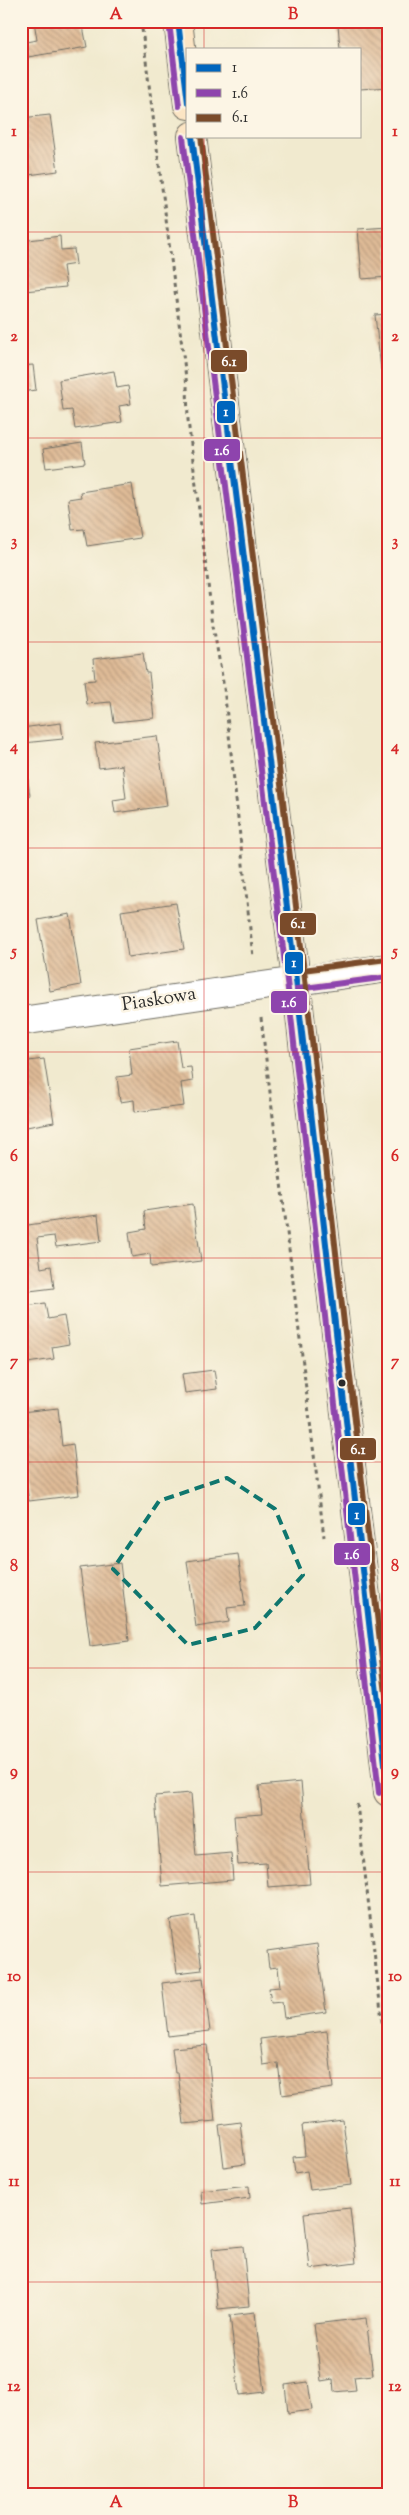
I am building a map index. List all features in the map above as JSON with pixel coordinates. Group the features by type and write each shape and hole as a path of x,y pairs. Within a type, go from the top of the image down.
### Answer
{"street":[{"path":"178,21 186,88"},
{"path":"192,138 296,980 388,1792"},
{"name":"Piaskowa","path":"21,1021 256,985 388,968"}],"path":[{"path":"141,21 187,386 188,420 213,625 224,688 256,985 288,1225 325,1542"},
{"path":"356,1799 388,2072"}],"highlighted area":[{"path":"227,1478 275,1509 303,1575 255,1628 188,1645 113,1569 159,1501"}],"building":[{"path":"34,21 82,21 87,47 28,57 26,42 37,40"},
{"path":"388,21 388,87 362,89 362,48 340,48 338,24"},
{"path":"21,70 24,70 27,91 21,92"},
{"path":"50,115 58,171 21,176 21,118"},
{"path":"388,227 388,277 362,279 358,229"},
{"path":"60,236 61,250 74,249 76,264 63,266 66,287 24,291 21,241"},
{"path":"388,314 388,369 381,370 375,315"},
{"path":"33,365 36,390 21,392 21,366"},
{"path":"114,371 117,388 128,386 131,404 119,406 122,422 75,429 72,410 63,411 59,380"},
{"path":"82,443 85,463 46,468 43,449"},
{"path":"132,484 140,538 87,546 84,529 72,530 68,499 81,497 80,492"},
{"path":"143,653 146,673 149,673 154,718 114,722 111,702 87,704 84,681 95,680 93,659"},
{"path":"21,683 25,708 21,708"},
{"path":"61,723 63,739 23,743 30,796 21,796 21,728"},
{"path":"157,736 167,806 115,813 113,800 126,798 122,765 99,768 95,743"},
{"path":"176,903 184,949 128,957 121,911"},
{"path":"70,914 81,985 50,991 38,920"},
{"path":"177,1041 181,1068 191,1067 193,1081 181,1083 184,1106 135,1112 134,1100 120,1102 117,1077 132,1075 129,1048"},
{"path":"44,1059 54,1122 21,1128 21,1062"},
{"path":"193,1204 201,1261 151,1267 150,1254 132,1257 129,1232 146,1229 144,1211"},
{"path":"98,1215 101,1241 56,1247 54,1236 37,1238 41,1268 51,1266 54,1288 21,1292 21,1226"},
{"path":"45,1303 48,1319 64,1316 69,1344 52,1347 54,1359 27,1363 21,1328 21,1307"},
{"path":"214,1370 217,1389 185,1393 182,1374"},
{"path":"58,1408 62,1446 73,1444 79,1495 29,1501 21,1453 21,1412"},
{"path":"238,1554 245,1606 227,1608 229,1622 196,1627 187,1561"},
{"path":"120,1563 129,1641 90,1646 80,1568"},
{"path":"301,1782 310,1884 268,1887 266,1863 238,1865 234,1816 262,1814 259,1786"},
{"path":"191,1793 196,1856 231,1853 233,1880 162,1886 155,1796"},
{"path":"195,1916 202,1970 177,1973 170,1920"},
{"path":"317,1944 326,2012 284,2018 282,2002 271,2003 269,1988 280,1987 278,1967 269,1968 267,1951"},
{"path":"203,1978 210,2031 168,2036 162,1983"},
{"path":"327,2031 333,2088 282,2095 278,2063 263,2065 260,2039"},
{"path":"207,2045 215,2121 184,2124 178,2073 175,2073 172,2048"},
{"path":"343,2120 351,2185 310,2190 307,2171 295,2173 293,2157 305,2156 302,2125"},
{"path":"240,2122 245,2164 224,2167 219,2125"},
{"path":"249,2186 250,2198 202,2204 201,2191"},
{"path":"350,2208 356,2263 310,2269 304,2213"},
{"path":"243,2246 249,2306 218,2309 212,2249"},
{"path":"255,2312 264,2392 239,2395 230,2315"},
{"path":"366,2318 373,2375 354,2377 356,2390 334,2392 333,2379 321,2381 314,2324"},
{"path":"308,2382 312,2410 288,2413 285,2385"}],"transit line":[{"name":"1","path":"178,21 186,87"},
{"name":"1.6","path":"169,22 179,106"},
{"name":"1.6","path":"183,137 287,981 379,1793"},
{"name":"1","path":"192,138 296,980 388,1790"},
{"name":"6.1","path":"201,138 305,979 388,1712"},
{"name":"6.1","path":"295,971 387,959"},
{"name":"1.6","path":"297,989 388,977"}]}
